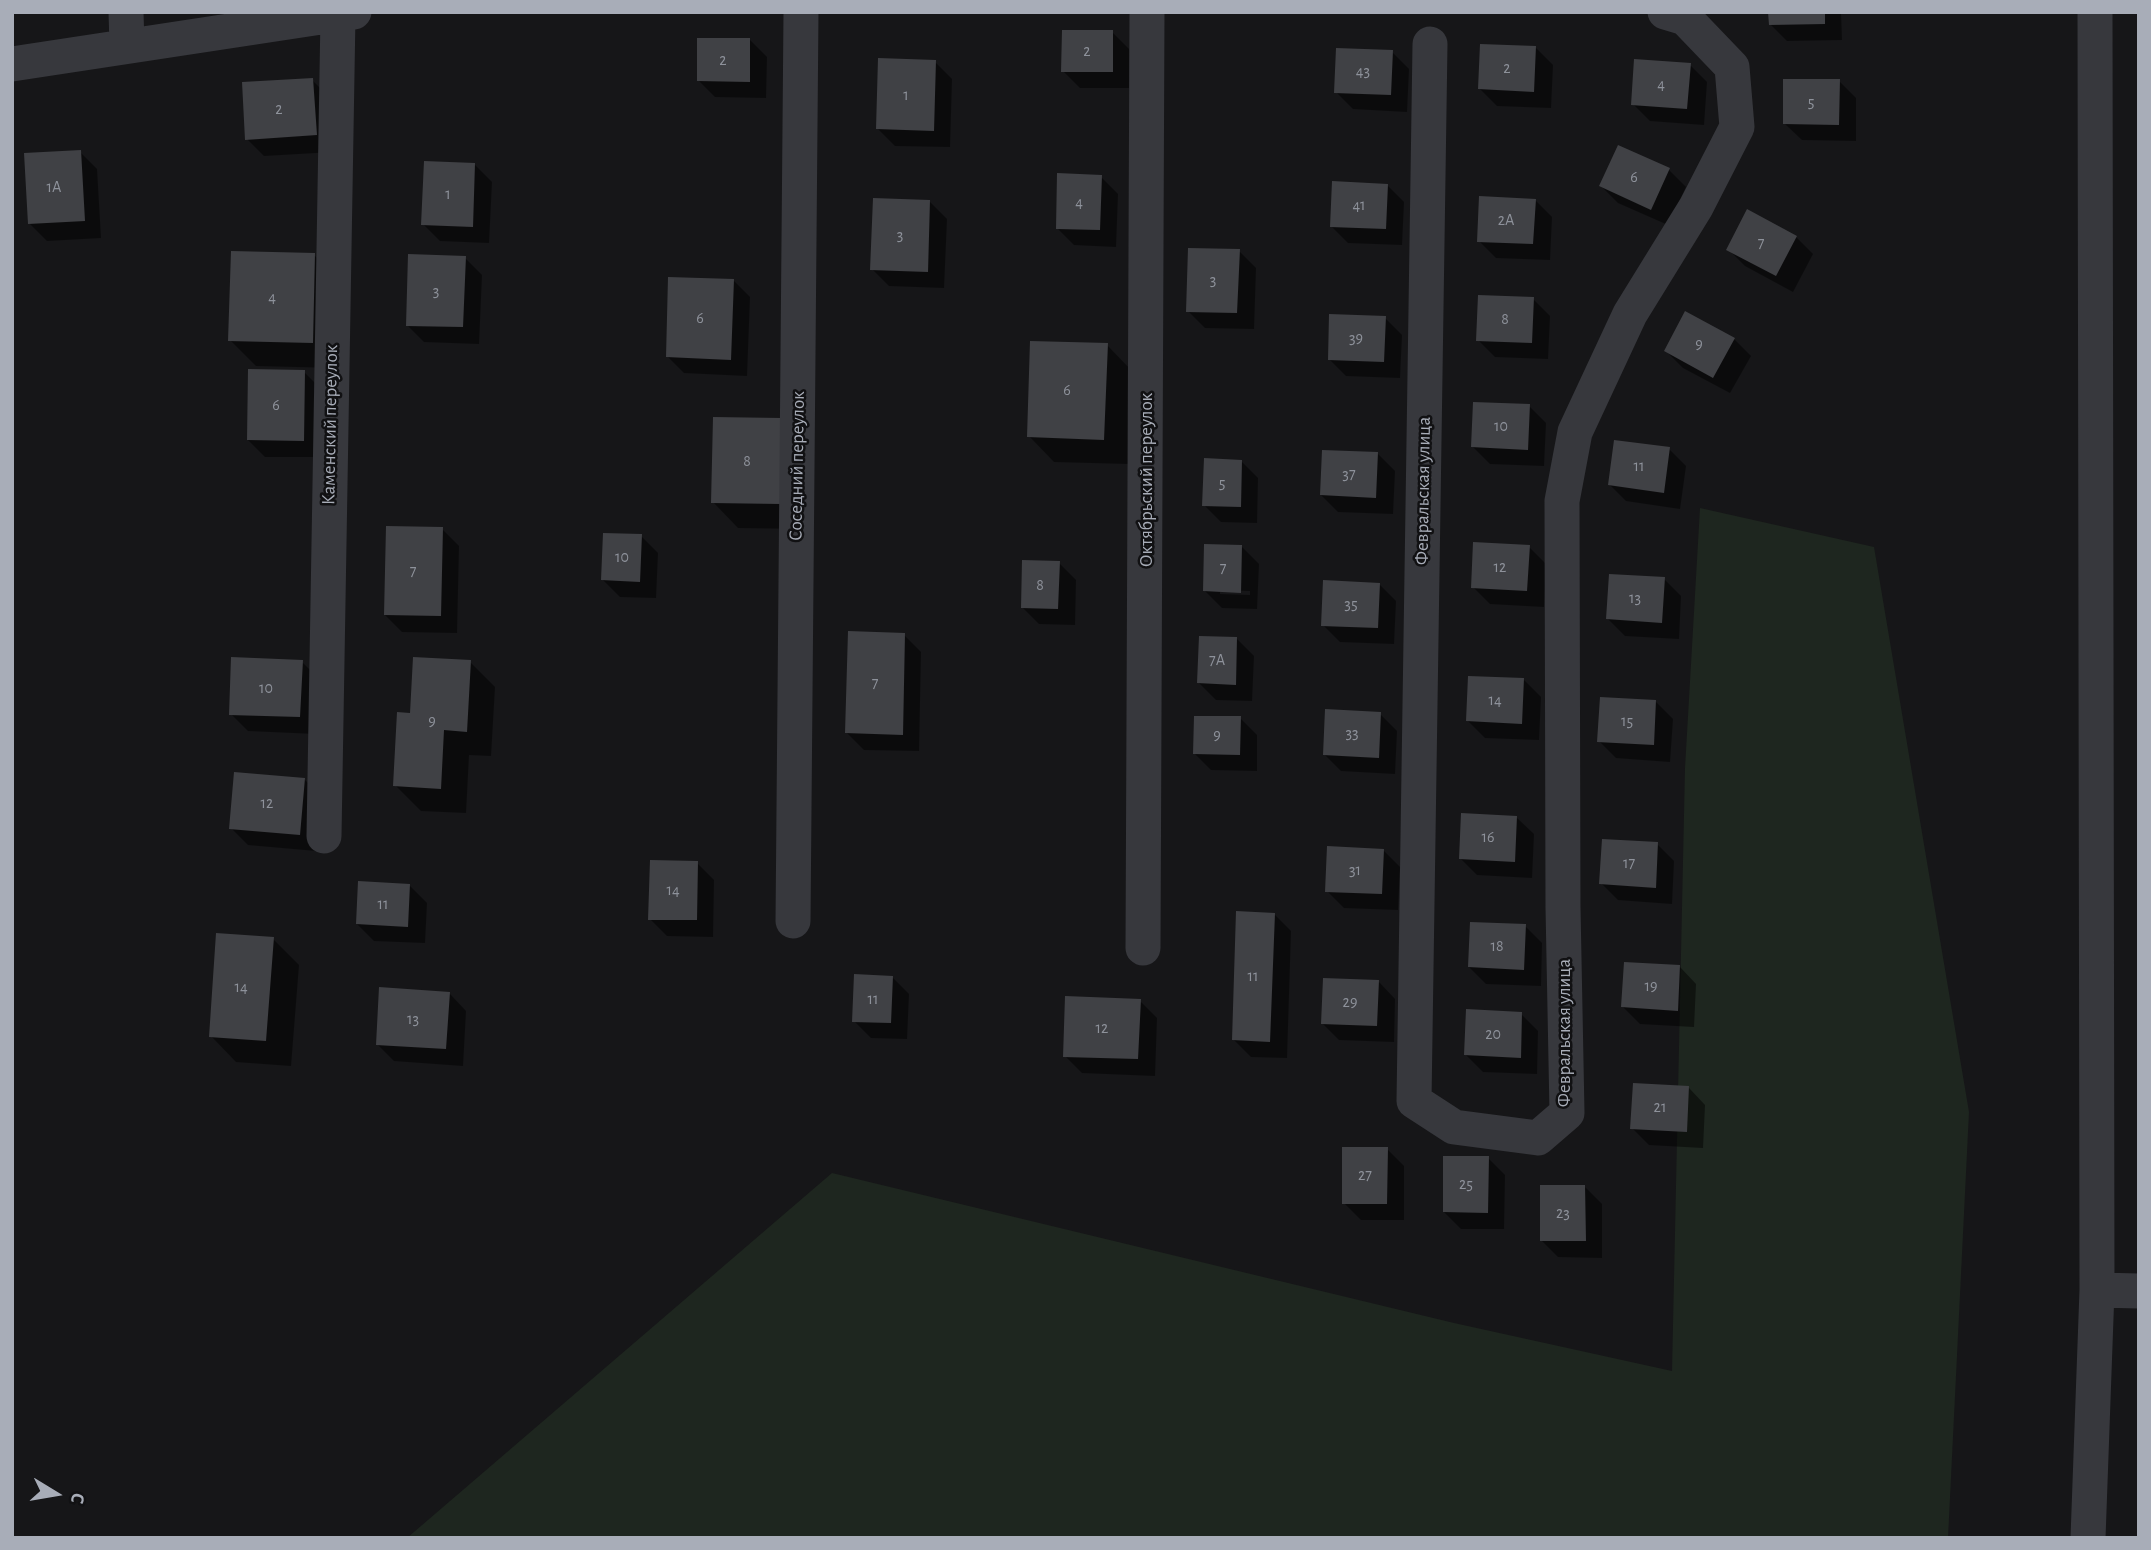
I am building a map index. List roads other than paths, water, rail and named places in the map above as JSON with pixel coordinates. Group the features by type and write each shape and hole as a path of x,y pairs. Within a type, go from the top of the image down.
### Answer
{"street":[{"name":"Соседний переулок","path":"793,921 801,12"},
{"name":"Октябрьский переулок","path":"1143,948 1147,12"},
{"name":"Февральская улица","path":"1430,44 1414,1101 1454,1127 1538,1138 1567,1114 1563,907 1562,502 1576,432 1630,314 1696,207 1737,127 1732,67 1685,18 1665,12"},
{"path":"2088,1538 2098,1290 2095,12"},
{"path":"12,64 126,28 346,14"},
{"name":"Каменский переулок","path":"324,836 346,14"},
{"path":"2098,1290 2139,1291"}]}
